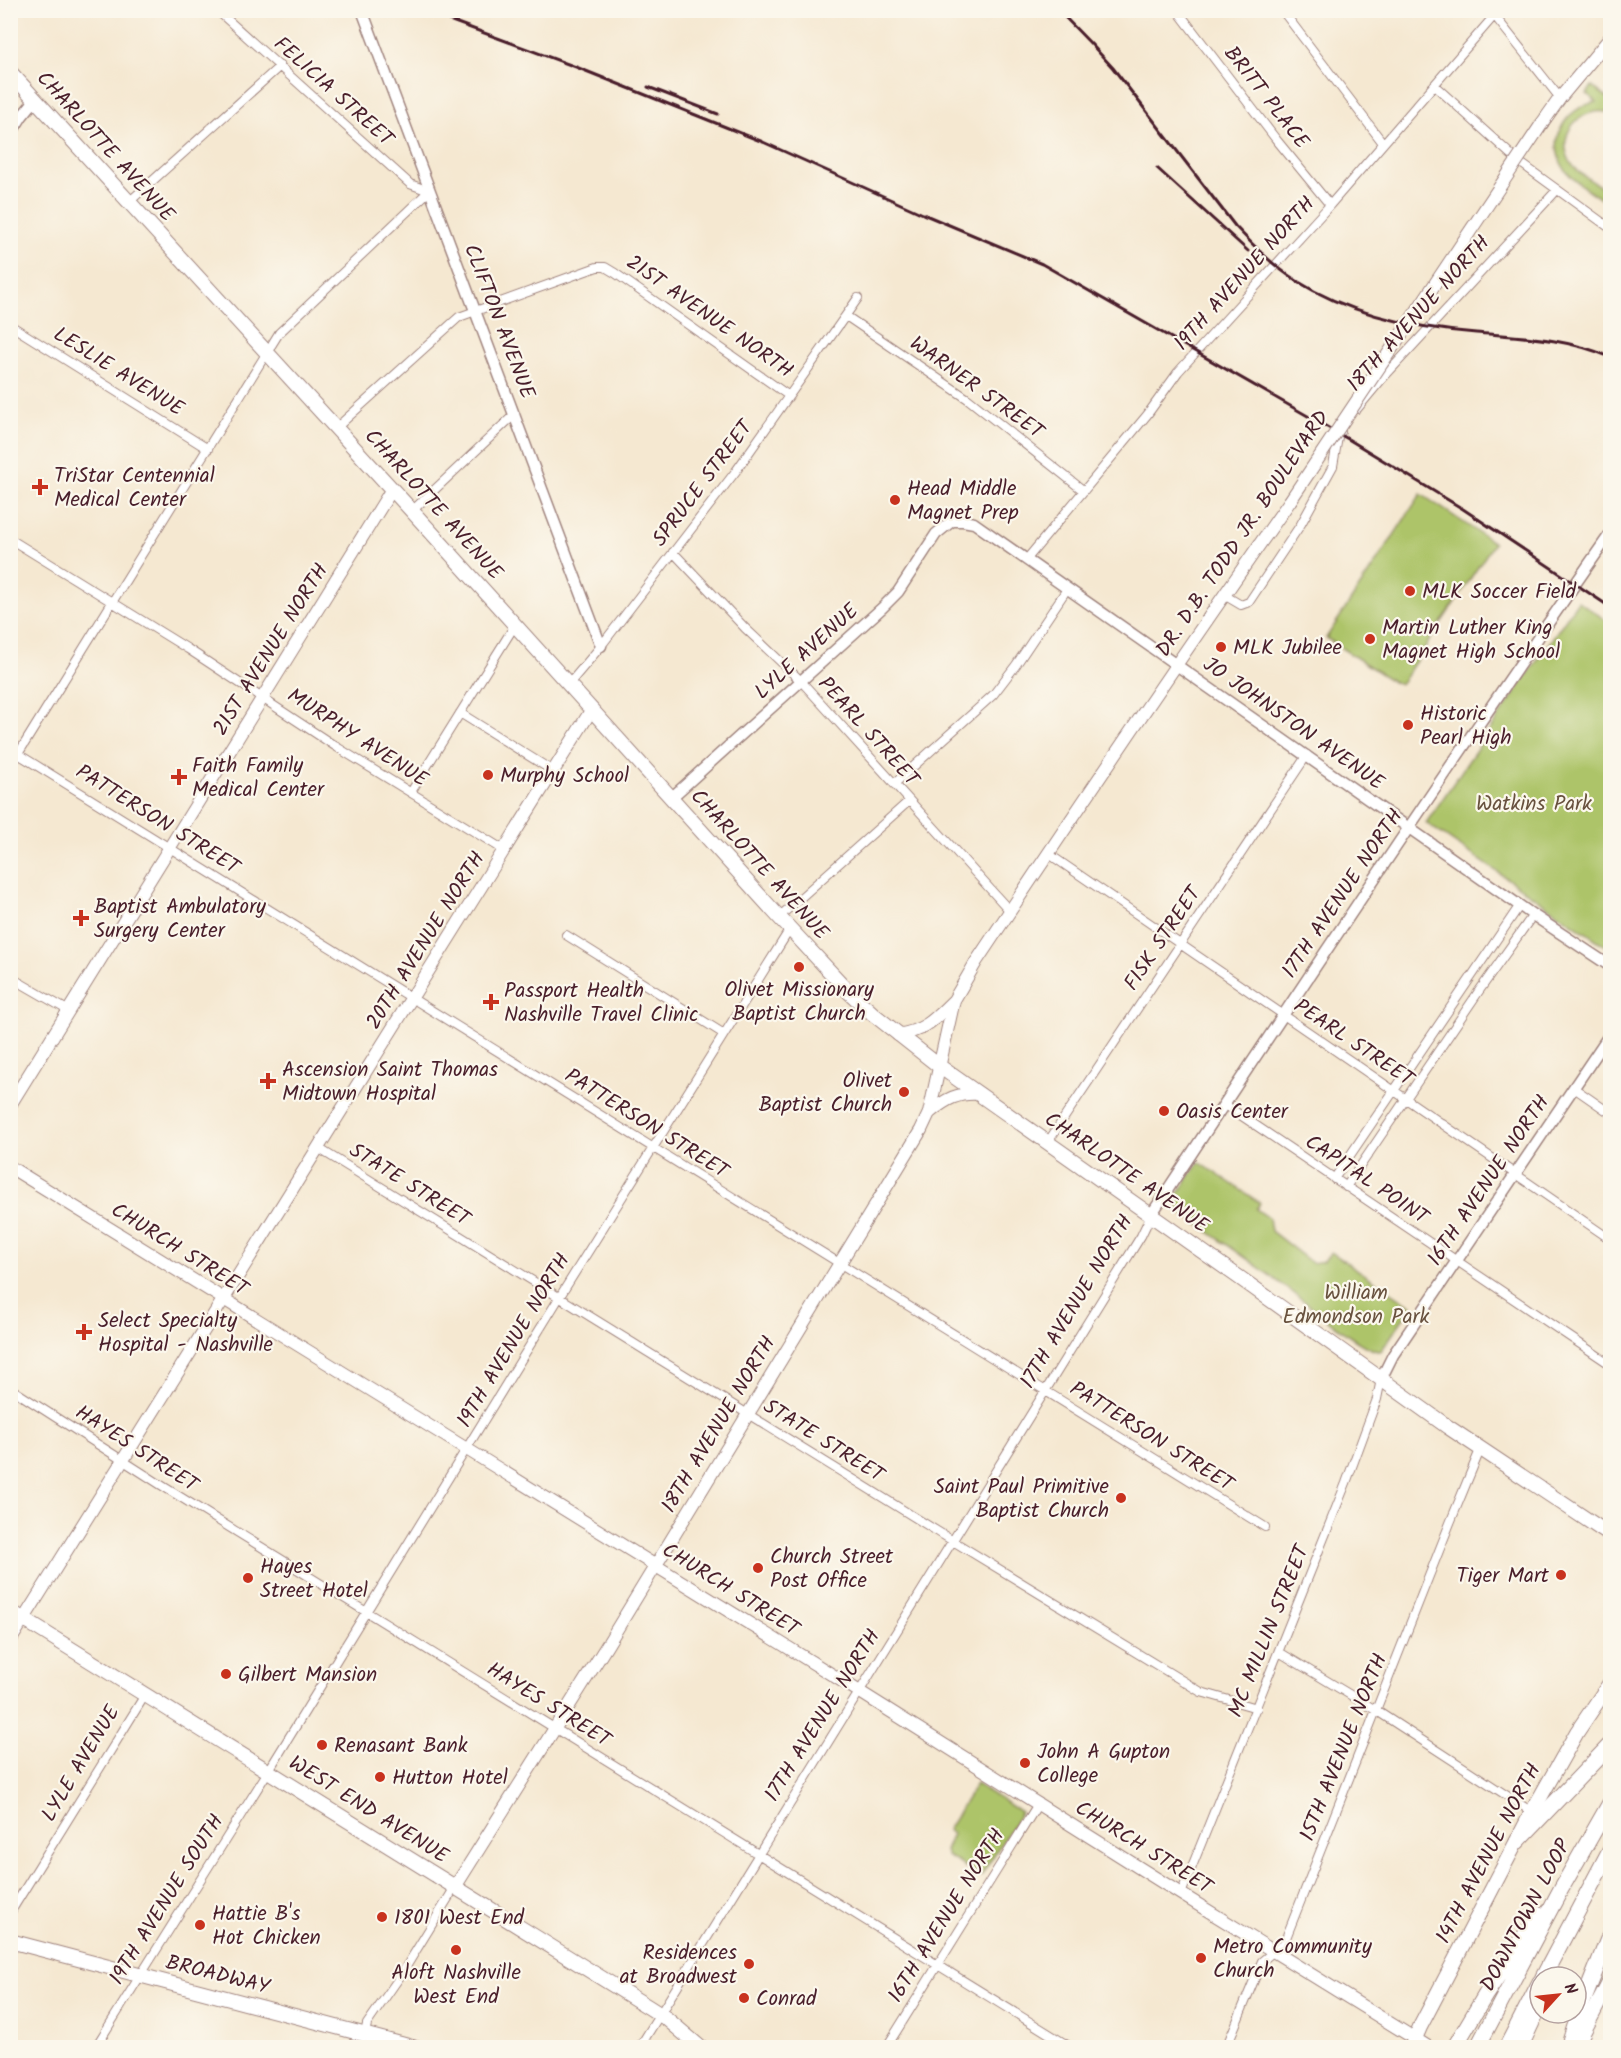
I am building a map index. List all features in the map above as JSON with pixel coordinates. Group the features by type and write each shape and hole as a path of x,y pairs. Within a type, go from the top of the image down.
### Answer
{"highway":[{"path":"1517,1842 1611,1745"},
{"name":"DOWNTOWN LOOP","path":"1477,2048 1561,1889 1611,1803"},
{"path":"1549,1965 1611,1850"},
{"path":"1454,2048 1528,1929 1561,1889"},
{"path":"1557,1965 1576,1915"},
{"path":"1568,2048 1581,2007 1611,1934"},
{"path":"1506,2048 1528,2005"},
{"path":"1520,2048 1531,2025"}],"main road":[{"name":"DR. D.B. TODD JR. BOULEVARD","path":"939,1066 954,1000 976,962 1176,664 1290,501 1543,122 1560,98 1611,38"},
{"name":"CHARLOTTE AVENUE","path":"10,72 392,489 790,929 849,992 881,1022 939,1066 1480,1450 1611,1535"},
{"name":"21ST AVENUE NORTH","path":"10,1106 392,489"},
{"name":"20TH AVENUE NORTH","path":"10,1641 592,709"},
{"path":"898,1035 926,1027 954,1000"},
{"name":"18TH AVENUE NORTH","path":"455,1887 555,1729 893,1176 929,1113 939,1066"},
{"path":"929,1113 955,1096 966,1093 980,1094"},
{"name":"CHURCH STREET","path":"10,1167 860,1692 1274,1952 1413,2043 1430,2048"},
{"name":"WEST END AVENUE","path":"10,1611 660,2014 701,2048"},
{"name":"14TH AVENUE NORTH","path":"1413,2043 1419,2027 1532,1812 1577,1732 1611,1683"},
{"name":"BROADWAY","path":"10,1941 416,2048"},
{"path":"1575,2048 1611,1981"}],"street":[{"name":"CLIFTON AVENUE","path":"362,10 602,646"},
{"name":"BRITT PLACE","path":"1177,10 1275,138 1330,205"},
{"path":"1282,10 1383,143"},
{"name":"FELICIA STREET","path":"218,11 410,183 429,191"},
{"path":"1492,13 1560,98"},
{"name":"19TH AVENUE NORTH","path":"1026,560 1148,415 1178,372 1330,205 1434,85 1492,13"},
{"path":"129,202 280,66"},
{"path":"1434,85 1518,161 1611,228"},
{"path":"10,135 36,99"},
{"name":"18TH AVENUE NORTH","path":"1224,595 1242,605 1249,602 1301,524 1333,466 1338,437 1347,422 1382,379 1557,190"},
{"path":"10,767 14,752 112,601 279,333 429,191"},
{"name":"21ST AVENUE NORTH","path":"336,428 456,320 591,268 605,267 789,396"},
{"name":"SPRUCE STREET","path":"569,684 602,646 736,471 858,298"},
{"name":"WARNER STREET","path":"846,316 968,399 1084,491"},
{"name":"LESLIE AVENUE","path":"10,325 208,449"},
{"path":"412,511 515,414"},
{"name":"JO JOHNSTON AVENUE","path":"952,522 963,521 975,524 1533,915 1611,966"},
{"name":"LYLE AVENUE","path":"671,798 898,592 936,534 952,522"},
{"name":"17TH AVENUE NORTH","path":"639,2048 1141,1236 1151,1215 1282,1016 1611,534"},
{"name":"MURPHY AVENUE","path":"10,539 112,601 335,746 504,850"},
{"name":"PEARL STREET","path":"673,552 742,625 801,681 1010,911"},
{"path":"894,784 1001,685 1067,589"},
{"path":"411,792 515,625"},
{"path":"460,713 553,771"},
{"name":"PATTERSON STREET","path":"14,752 1265,1527"},
{"name":"FISK STREET","path":"1048,1142 1307,755"},
{"path":"779,917 909,801"},
{"name":"PEARL STREET","path":"1049,854 1282,1016 1611,1239"},
{"path":"1334,1179 1520,905"},
{"path":"1346,1187 1533,915"},
{"name":"19TH AVENUE NORTH","path":"269,1770 559,1298 790,929"},
{"path":"566,935 724,1034"},
{"path":"10,977 69,1011"},
{"name":"16TH AVENUE NORTH","path":"1381,1379 1388,1363 1456,1261 1611,1034"},
{"path":"1574,1088 1611,1113"},
{"name":"CAPITAL POINT","path":"1224,1104 1611,1364"},
{"name":"STATE STREET","path":"318,1148 1201,1692 1257,1708"},
{"name":"MC MILLIN STREET","path":"1181,1894 1353,1464 1377,1399 1381,1379"},
{"name":"HAYES STREET","path":"10,1388 123,1461 1072,2048"},
{"name":"15TH AVENUE NORTH","path":"1226,2048 1262,1961 1284,1943 1480,1450"},
{"path":"1279,1652 1377,1711 1532,1812"},
{"name":"LYLE AVENUE","path":"10,1913 145,1695"},
{"name":"19TH AVENUE SOUTH","path":"95,2048 269,1770"},
{"name":"16TH AVENUE NORTH","path":"886,2048 1038,1804"},
{"path":"366,2034 368,2024 455,1887"}],"green space":[{"path":"1592,86 1610,100 1610,113 1590,113 1581,117 1569,131 1566,151 1578,171 1610,193 1610,205 1570,176 1560,160 1557,149 1561,128 1567,119 1585,105 1597,102 1587,94"},
{"name":"MLK Soccer Field","path":"1421,494 1494,543 1399,684 1326,638"},
{"name":"Watkins Park","path":"1578,601 1610,623 1610,949 1426,823"},
{"name":"William Edmondson Park","path":"1199,1162 1260,1203 1256,1209 1269,1218 1271,1231 1312,1263 1324,1261 1331,1252 1412,1306 1381,1351 1361,1344 1345,1333 1178,1210 1176,1196"},
{"path":"976,1784 1021,1812 981,1876 947,1856 945,1851 952,1834 947,1830"}],"railway":[{"path":"422,10 576,67 763,142 923,214 1042,264 1348,439 1463,509 1610,607"},
{"path":"1058,10 1113,68 1235,226 1272,262 1297,281 1317,293 1383,318 1453,331 1561,342 1610,357"},
{"path":"648,87 718,114"},
{"path":"1157,168 1248,251"}],"place":[{"name":"TriStar Centennial Medical Center","path":"40,487"},
{"name":"Head Middle Magnet Prep","path":"895,500"},
{"name":"MLK Soccer Field","path":"1410,591"},
{"name":"Martin Luther King Magnet High School","path":"1370,639"},
{"name":"MLK Jubilee","path":"1221,647"},
{"name":"Historic Pearl High","path":"1408,725"},
{"name":"Murphy School","path":"488,775"},
{"name":"Faith Family Medical Center","path":"179,777"},
{"name":"Baptist Ambulatory Surgery Center","path":"81,918"},
{"name":"Olivet Missionary Baptist Church","path":"799,967"},
{"name":"Passport Health Nashville Travel Clinic","path":"491,1002"},
{"name":"Ascension Saint Thomas Midtown Hospital","path":"268,1081"},
{"name":"Olivet Baptist Church","path":"904,1092"},
{"name":"Oasis Center","path":"1164,1111"},
{"name":"Select Specialty Hospital - Nashville","path":"84,1332"},
{"name":"Saint Paul Primitive Baptist Church","path":"1121,1498"},
{"name":"Church Street Post Office","path":"758,1568"},
{"name":"Tiger Mart","path":"1561,1575"},
{"name":"Hayes Street Hotel","path":"248,1578"},
{"name":"Gilbert Mansion","path":"226,1674"},
{"name":"Renasant Bank","path":"322,1745"},
{"name":"John A Gupton College","path":"1025,1763"},
{"name":"Hutton Hotel","path":"380,1777"},
{"name":"1801 West End","path":"382,1917"},
{"name":"Hattie B's Hot Chicken","path":"200,1925"},
{"name":"Aloft Nashville West End","path":"456,1950"},
{"name":"Metro Community Church","path":"1201,1958"},
{"name":"Residences at Broadwest","path":"749,1964"},
{"name":"Conrad","path":"744,1998"}]}
